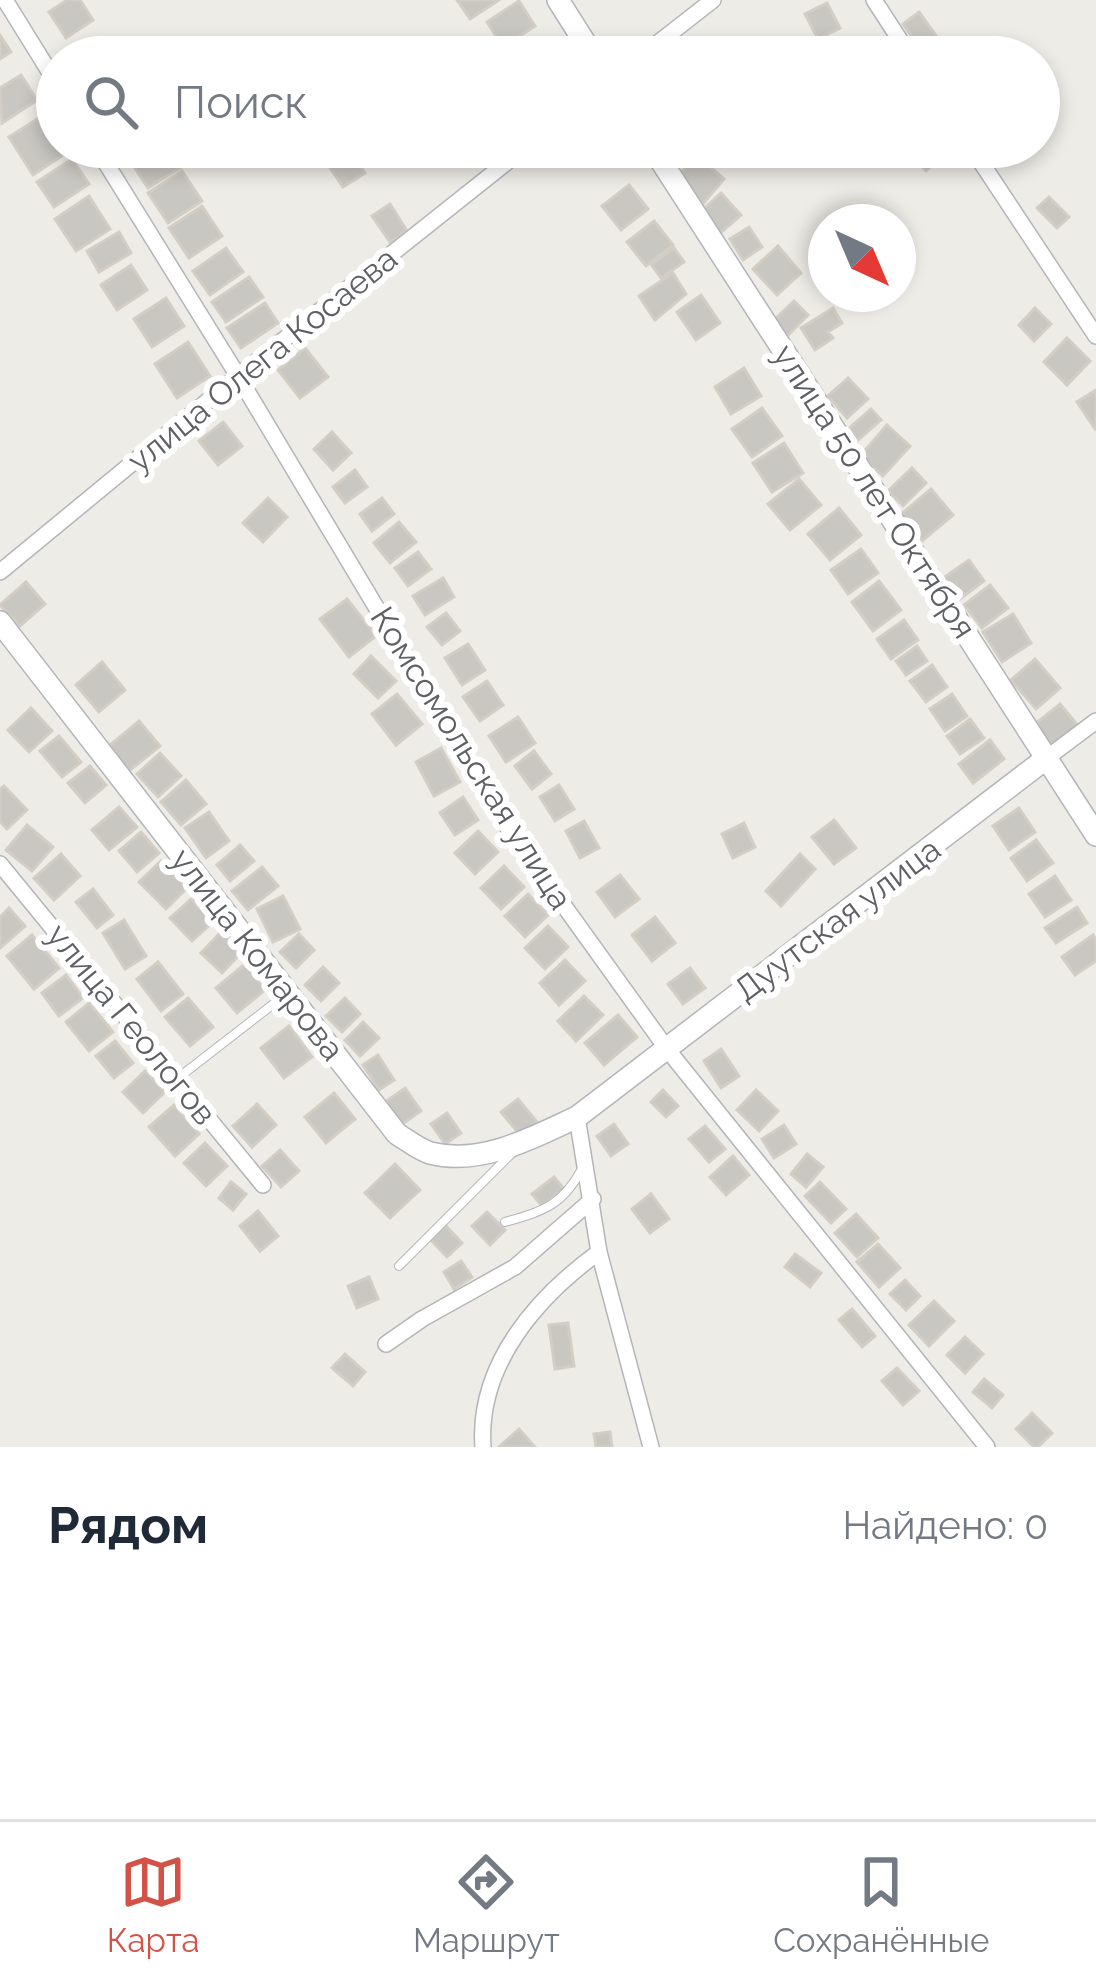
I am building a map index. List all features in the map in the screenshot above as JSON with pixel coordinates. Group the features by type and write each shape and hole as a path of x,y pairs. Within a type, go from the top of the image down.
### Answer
{"street":[{"path":"5,0 36,50"},
{"path":"559,0 581,36"},
{"path":"667,36 713,0"},
{"path":"874,0 897,36"},
{"name":"Комсомольская улица","path":"109,168 508,828 667,1049 986,1447"},
{"name":"улица Олега Косаева","path":"0,572 500,168"},
{"name":"улица 50 лет Октября","path":"666,168 1096,835"},
{"path":"985,168 1096,337"},
{"name":"улица Комарова","path":"0,622 397,1134 426,1152 463,1157 523,1142 577,1117"},
{"name":"Дуутская улица","path":"577,1117 1096,721"},
{"name":"улица Геологов","path":"0,864 263,1185"},
{"path":"577,1117 599,1252 651,1447"},
{"path":"386,1344 515,1268 593,1199"},
{"path":"482,1447 488,1391 505,1353 536,1308 599,1252"}],"lane":[{"path":"177,1079 288,993"},
{"path":"399,1266 523,1142"},
{"path":"505,1222 542,1212 562,1198 586,1163"}],"building":[{"path":"67,0 80,0 93,20 65,36 49,12"},
{"path":"457,0 499,0 470,19"},
{"path":"519,1 535,26 520,36 496,36 487,22"},
{"path":"827,3 840,28 816,36 805,14"},
{"path":"919,12 936,36 912,36 903,24"},
{"path":"0,35 11,52 0,59"},
{"path":"21,75 36,101 2,123 0,88"},
{"path":"36,120 36,168 44,168 33,175 9,137"},
{"path":"58,168 78,168 89,184 54,207 37,182"},
{"path":"135,168 180,168 148,188"},
{"path":"330,168 362,168 365,173 343,187"},
{"path":"685,168 711,168 724,179 703,204 675,180"},
{"path":"182,171 202,201 168,223 148,193"},
{"path":"629,185 648,209 621,230 602,206"},
{"path":"721,193 741,215 718,235 698,214"},
{"path":"89,196 110,229 76,251 55,219"},
{"path":"1049,197 1069,217 1057,228 1037,208"},
{"path":"390,204 407,231 390,242 372,216"},
{"path":"202,206 222,236 189,258 169,228"},
{"path":"654,221 673,245 646,266 627,242"},
{"path":"749,227 762,247 743,260 730,239"},
{"path":"119,232 131,253 99,272 87,251"},
{"path":"778,246 801,273 777,295 753,269"},
{"path":"226,248 243,272 210,295 193,271"},
{"path":"674,248 684,262 661,278 651,264"},
{"path":"131,265 147,290 117,310 101,285"},
{"path":"673,273 686,294 655,320 639,296"},
{"path":"249,277 263,297 226,322 212,302"},
{"path":"701,295 720,323 696,340 677,312"},
{"path":"166,298 184,326 152,347 134,319"},
{"path":"794,301 808,315 786,337 772,322"},
{"path":"265,303 278,323 241,348 227,328"},
{"path":"1035,308 1051,324 1034,341 1019,325"},
{"path":"827,312 835,312 842,323 828,332 833,338 815,350 801,328"},
{"path":"1067,338 1090,361 1067,385 1044,362"},
{"path":"188,342 210,376 177,398 155,364"},
{"path":"305,348 328,377 300,398 278,370"},
{"path":"744,368 761,396 731,414 715,387"},
{"path":"848,378 868,399 847,418 828,396"},
{"path":"1096,390 1096,428 1095,429 1077,402"},
{"path":"762,408 782,436 752,457 732,429"},
{"path":"871,409 881,420 857,441 847,430"},
{"path":"223,422 242,446 218,465 199,441"},
{"path":"887,425 910,446 883,476 860,456"},
{"path":"332,432 351,453 333,470 314,449"},
{"path":"784,443 803,473 772,492 753,463"},
{"path":"912,468 926,483 903,506 888,491"},
{"path":"355,470 367,487 345,503 333,487"},
{"path":"799,479 821,505 790,530 768,504"},
{"path":"931,489 953,515 922,541 900,515"},
{"path":"268,498 287,517 263,542 243,523"},
{"path":"382,498 394,514 372,531 360,514"},
{"path":"839,508 861,535 830,560 808,534"},
{"path":"399,522 416,542 390,563 374,543"},
{"path":"861,549 878,573 848,594 831,570"},
{"path":"418,552 431,569 408,586 395,568"},
{"path":"969,560 984,581 957,601 942,579"},
{"path":"443,578 454,597 425,615 413,596"},
{"path":"879,581 901,610 873,631 852,602"},
{"path":"26,582 45,604 20,626 0,605"},
{"path":"990,585 1008,608 982,628 964,605"},
{"path":"347,599 376,636 349,657 320,619"},
{"path":"446,613 460,631 442,645 427,627"},
{"path":"1013,614 1031,643 1002,662 983,632"},
{"path":"904,620 918,640 891,659 877,639"},
{"path":"468,644 485,670 462,685 445,658"},
{"path":"917,646 927,661 906,675 896,661"},
{"path":"371,656 396,681 378,698 354,674"},
{"path":"1035,659 1060,688 1036,709 1011,680"},
{"path":"102,662 125,690 99,712 76,685"},
{"path":"932,665 947,687 926,702 910,681"},
{"path":"487,681 503,705 480,721 463,697"},
{"path":"397,694 422,724 396,745 372,714"},
{"path":"952,694 967,716 945,731 930,709"},
{"path":"1060,704 1080,728 1054,749 1034,725"},
{"path":"31,708 52,731 29,752 8,730"},
{"path":"518,717 535,743 506,762 489,736"},
{"path":"970,719 984,738 960,754 947,736"},
{"path":"139,721 160,746 129,771 109,746"},
{"path":"59,736 81,762 62,777 40,751"},
{"path":"990,740 1004,759 973,783 959,764"},
{"path":"441,748 460,782 434,796 416,762"},
{"path":"534,751 551,774 532,789 515,766"},
{"path":"160,753 181,776 158,797 137,774"},
{"path":"90,766 106,785 85,803 68,783"},
{"path":"186,780 206,804 181,825 161,802"},
{"path":"559,785 574,809 555,821 540,797"},
{"path":"4,786 27,810 7,829 0,822 0,789"},
{"path":"463,797 478,820 455,835 440,813"},
{"path":"119,807 137,827 109,850 92,830"},
{"path":"1019,808 1035,832 1009,850 993,826"},
{"path":"209,812 229,841 206,858 185,828"},
{"path":"834,820 856,848 834,864 812,837"},
{"path":"584,821 599,848 580,858 566,831"},
{"path":"744,823 755,847 733,858 722,834"},
{"path":"27,825 53,847 32,871 6,850"},
{"path":"478,831 498,852 475,874 455,853"},
{"path":"141,832 159,853 137,872 119,851"},
{"path":"1036,840 1053,863 1027,881 1011,858"},
{"path":"240,845 254,861 230,881 217,865"},
{"path":"61,854 80,876 54,900 34,878"},
{"path":"800,854 815,869 781,906 766,891"},
{"path":"161,861 187,888 166,909 139,882"},
{"path":"504,866 524,887 501,909 481,888"},
{"path":"262,867 278,886 248,910 232,891"},
{"path":"620,875 639,899 615,917 597,892"},
{"path":"1055,876 1071,900 1045,917 1029,894"},
{"path":"93,889 113,915 97,928 76,902"},
{"path":"528,894 548,915 525,937 505,916"},
{"path":"283,896 300,929 273,942 257,909"},
{"path":"191,899 213,922 192,941 170,918"},
{"path":"1077,907 1087,923 1056,943 1045,928"},
{"path":"9,908 25,926 0,948 0,917"},
{"path":"655,917 675,943 652,961 632,935"},
{"path":"124,920 146,956 125,969 103,933"},
{"path":"548,926 568,947 545,969 525,948"},
{"path":"222,931 243,951 222,973 201,953"},
{"path":"299,934 314,950 296,968 280,952"},
{"path":"32,935 59,968 34,989 7,956"},
{"path":"1093,935 1096,961 1075,975 1062,957"},
{"path":"565,960 585,981 559,1005 540,983"},
{"path":"158,962 183,994 161,1011 137,979"},
{"path":"245,964 266,989 237,1013 216,988"},
{"path":"323,967 339,983 321,1001 305,985"},
{"path":"690,968 705,988 683,1004 668,984"},
{"path":"66,975 83,998 59,1016 42,993"},
{"path":"584,996 603,1015 576,1041 558,1021"},
{"path":"188,998 213,1027 190,1046 165,1017"},
{"path":"345,998 360,1014 342,1032 326,1016"},
{"path":"89,1003 113,1032 89,1051 66,1022"},
{"path":"618,1015 637,1037 604,1065 585,1043"},
{"path":"363,1022 379,1038 360,1056 345,1040"},
{"path":"289,1026 312,1057 284,1078 261,1048"},
{"path":"115,1041 133,1063 114,1078 96,1056"},
{"path":"721,1049 739,1076 721,1088 704,1061"},
{"path":"378,1055 394,1080 379,1090 363,1065"},
{"path":"145,1071 165,1092 143,1113 123,1092"},
{"path":"405,1088 421,1111 401,1125 385,1102"},
{"path":"663,1090 678,1106 666,1117 651,1102"},
{"path":"756,1090 778,1111 759,1131 737,1110"},
{"path":"334,1093 355,1119 326,1143 305,1117"},
{"path":"518,1099 537,1122 521,1136 501,1112"},
{"path":"257,1104 276,1125 252,1147 233,1126"},
{"path":"174,1105 199,1134 175,1156 149,1127"},
{"path":"447,1113 461,1133 445,1144 431,1124"},
{"path":"614,1124 628,1144 611,1156 597,1136"},
{"path":"784,1125 796,1144 774,1158 762,1139"},
{"path":"705,1126 725,1149 709,1162 689,1139"},
{"path":"205,1143 227,1166 206,1186 184,1163"},
{"path":"280,1150 299,1171 281,1187 262,1166"},
{"path":"807,1154 823,1167 806,1187 791,1174"},
{"path":"733,1156 749,1175 726,1195 710,1177"},
{"path":"395,1164 420,1190 390,1218 365,1193"},
{"path":"554,1177 564,1189 542,1206 532,1194"},
{"path":"231,1182 246,1194 233,1210 219,1198"},
{"path":"820,1182 846,1209 831,1223 805,1196"},
{"path":"651,1194 669,1219 650,1233 632,1209"},
{"path":"258,1211 278,1236 260,1251 240,1226"},
{"path":"487,1212 505,1230 490,1245 472,1226"},
{"path":"856,1214 878,1238 857,1257 835,1233"},
{"path":"445,1225 462,1243 447,1257 430,1239"},
{"path":"878,1244 900,1268 879,1287 857,1262"},
{"path":"795,1254 821,1273 810,1287 785,1267"},
{"path":"461,1261 472,1277 454,1289 444,1272"},
{"path":"369,1277 378,1299 357,1308 348,1286"},
{"path":"905,1280 920,1296 906,1310 890,1294"},
{"path":"934,1301 954,1321 929,1346 909,1325"},
{"path":"852,1309 875,1336 862,1347 839,1320"},
{"path":"568,1323 574,1366 555,1369 549,1325"},
{"path":"965,1337 983,1354 965,1373 947,1355"},
{"path":"345,1354 365,1372 353,1386 332,1368"},
{"path":"897,1368 919,1391 903,1405 882,1381"},
{"path":"984,1379 1003,1395 992,1408 973,1392"},
{"path":"1032,1413 1052,1433 1038,1447 1016,1429"},
{"path":"519,1429 535,1447 499,1447"},
{"path":"610,1432 612,1447 596,1447 594,1434"}]}
